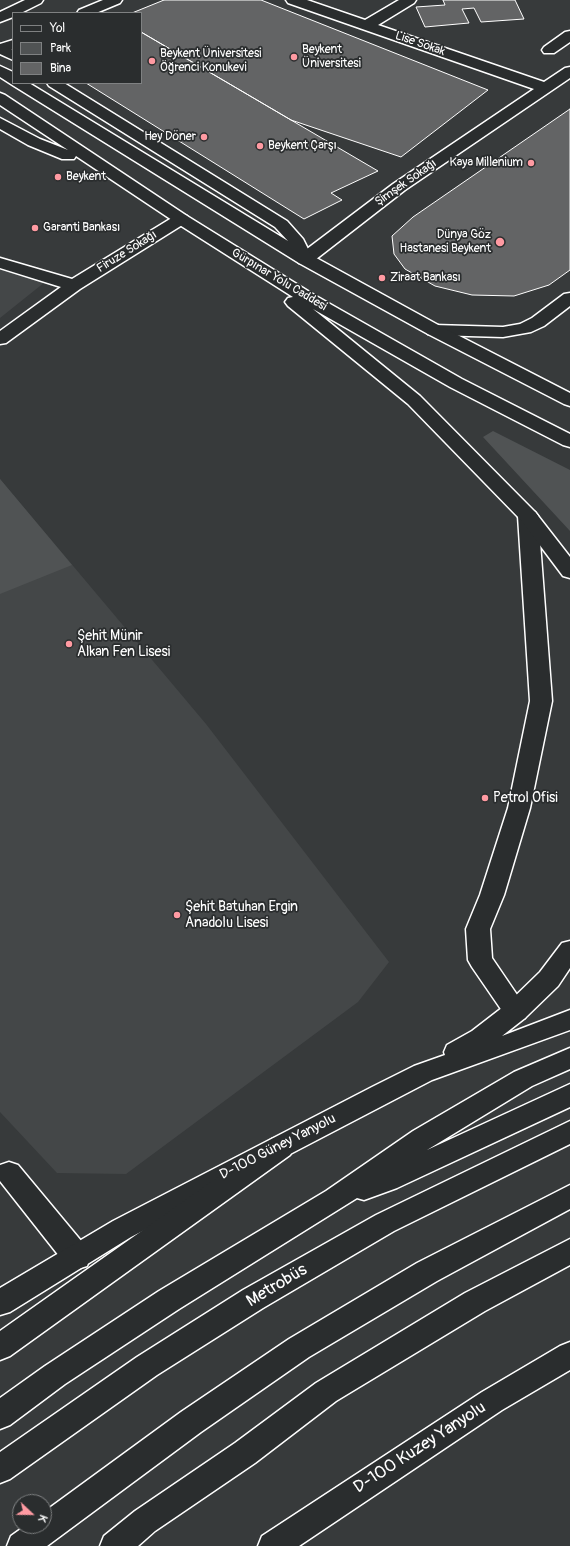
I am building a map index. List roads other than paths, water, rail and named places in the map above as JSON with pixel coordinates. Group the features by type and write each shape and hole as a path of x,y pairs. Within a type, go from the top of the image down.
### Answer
{"main road":[{"path":"0,18 36,0"},
{"path":"86,12 115,0"},
{"name":"Lise Sokak","path":"293,0 546,88"},
{"path":"367,25 409,0"},
{"path":"549,50 570,35"},
{"path":"0,70 12,78"},
{"name":"Şimşek Sokağı","path":"305,259 399,188 570,71"},
{"path":"21,84 305,259 434,330 570,400"},
{"path":"56,84 281,224 295,239 305,259"},
{"name":"Gürpınar Yolu Caddesi","path":"0,98 241,258 391,347 456,383 570,441"},
{"path":"0,123 34,142 67,156 107,170"},
{"name":"Firuze Sokağı","path":"0,339 74,285 181,219"},
{"path":"241,258 414,400 528,516 570,571"},
{"path":"0,262 74,285"},
{"path":"434,330 503,332 525,328 538,322 570,298"},
{"path":"516,1011 480,960 478,929 492,895 519,808 540,701 528,516"},
{"path":"423,1073 481,1038 516,1011 548,980 570,950"},
{"name":"D-100 Güney Yanyolu","path":"0,1303 122,1229 194,1190 281,1147 423,1073 519,1040 570,1020"},
{"path":"0,1414 55,1375 168,1300 335,1199 422,1139 523,1079 570,1058"},
{"path":"335,1199 388,1180 570,1095"},
{"name":"Metrobüs","path":"0,1468 147,1366 260,1295 385,1222 570,1132"},
{"path":"0,1347 281,1147"},
{"path":"9,1173 77,1257"},
{"path":"22,1546 178,1431 299,1348 427,1272 570,1196"},
{"path":"115,1546 146,1521 245,1453 326,1392 475,1302 570,1251"},
{"name":"D-100 Kuzey Yanyolu","path":"273,1546 492,1401 570,1355"}],"place":[{"name":"Beykent Üniversitesi","path":"294,57"},
{"name":"Beykent Üniversitesi Öğrenci Konukevi","path":"152,61"},
{"name":"Hey Döner","path":"204,137"},
{"name":"Beykent Çarşı","path":"260,146"},
{"name":"Kaya Millenium","path":"531,163"},
{"name":"Beykent","path":"58,177"},
{"name":"Garanti Bankası","path":"35,228"},
{"name":"Dünya Göz Hastanesi Beykent","path":"500,242"},
{"name":"Ziraat Bankası","path":"382,278"},
{"name":"Şehit Münir Alkan Fen Lisesi","path":"69,644"},
{"name":"Petrol Ofisi","path":"485,798"},
{"name":"Şehit Batuhan Ergin Anadolu Lisesi","path":"177,915"}]}
